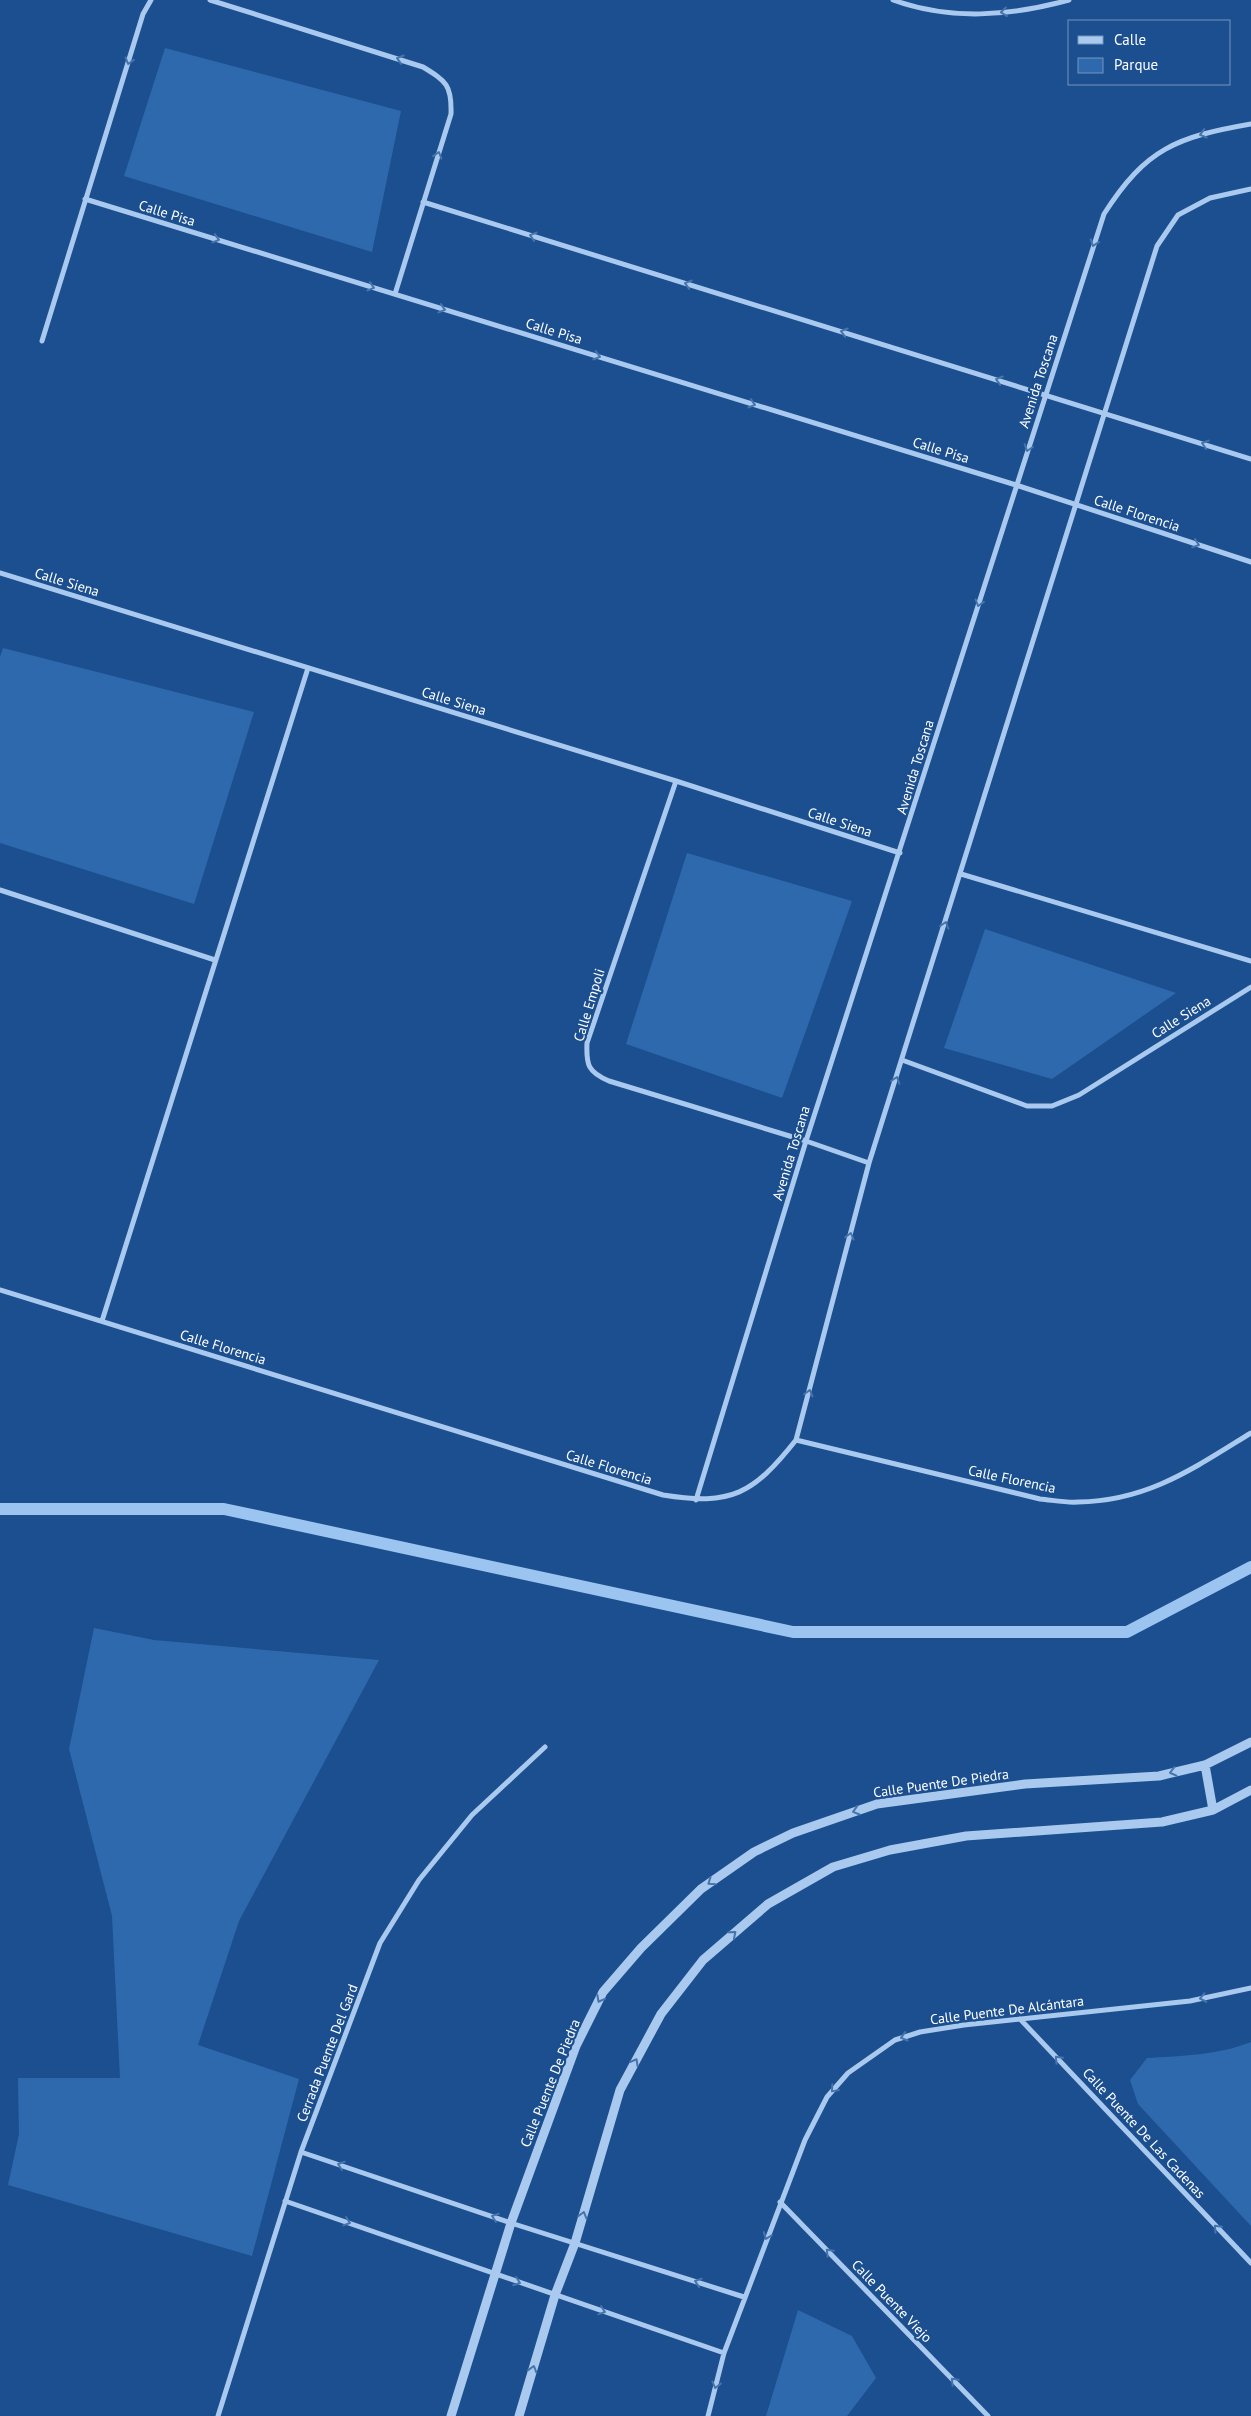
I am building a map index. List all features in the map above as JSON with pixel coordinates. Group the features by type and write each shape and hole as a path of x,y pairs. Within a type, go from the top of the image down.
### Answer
{"street":[{"path":"42,342 143,14 151,0"},
{"path":"210,0 423,66 444,79 451,95 450,114 395,294"},
{"path":"893,0 913,7 962,15 1005,12 1069,0"},
{"name":"Avenida Toscana","path":"696,1500 806,1141 1104,214 1122,186 1156,154 1182,140 1210,131 1251,124"},
{"path":"796,1440 869,1163 1156,246 1178,215 1210,198 1251,189"},
{"name":"Calle Pisa","path":"85,199 1016,485"},
{"path":"424,202 1251,459"},
{"name":"Calle Florencia","path":"1016,485 1251,562"},
{"name":"Calle Siena","path":"0,572 676,781 900,853"},
{"path":"102,1321 308,668"},
{"name":"Calle Empoli","path":"676,781 587,1043 586,1060 594,1075 610,1081 806,1141 869,1163"},
{"path":"961,874 1251,961"},
{"path":"0,890 215,960"},
{"name":"Calle Siena","path":"902,1060 1027,1106 1052,1106 1079,1095 1251,987"},
{"name":"Calle Florencia","path":"0,1290 663,1495 696,1500 723,1498 753,1486 775,1467 796,1440 1040,1499 1077,1502 1116,1499 1149,1491 1178,1478 1251,1433"},
{"name":"Calle Puente De Piedra","path":"452,2416 511,2223 576,2046 603,1992 641,1948 701,1889 754,1852 793,1832 877,1804 1025,1784 1159,1776 1205,1765 1251,1742"},
{"name":"Cerrada Puente Del Gard","path":"218,2416 301,2152 380,1943 419,1880 472,1815 545,1747"},
{"path":"1205,1765 1213,1810"},
{"path":"519,2416 555,2296 575,2243 620,2090 661,2014 702,1960 768,1904 833,1868 890,1850 966,1836 1162,1822 1213,1810 1251,1790"},
{"name":"Calle Puente De Alcántara","path":"708,2416 724,2353 804,2140 827,2097 848,2073 896,2040 920,2032 964,2025 1190,2001 1251,1988"},
{"name":"Calle Puente De Las Cadenas","path":"1020,2019 1251,2263"},
{"path":"301,2152 511,2223 744,2297"},
{"path":"285,2200 555,2296 724,2353"},
{"name":"Calle Puente Viejo","path":"780,2202 988,2416"}],"green space":[{"path":"165,48 401,111 372,252 124,176"},
{"path":"3,648 254,712 194,904 0,843 0,657"},
{"path":"687,853 852,901 782,1098 626,1044"},
{"path":"985,929 1176,993 1052,1079 944,1048"},
{"path":"94,1628 154,1640 379,1660 239,1921 198,2045 299,2079 252,2256 8,2185 19,2134 18,2078 120,2078 112,1916 69,1749"},
{"path":"1251,2042 1251,2226 1138,2104 1130,2080 1147,2058 1226,2050"},
{"path":"798,2310 852,2336 876,2378 847,2416 766,2416"}],"waterway":[{"path":"0,1509 224,1509 793,1632 1127,1632 1251,1567"}]}
